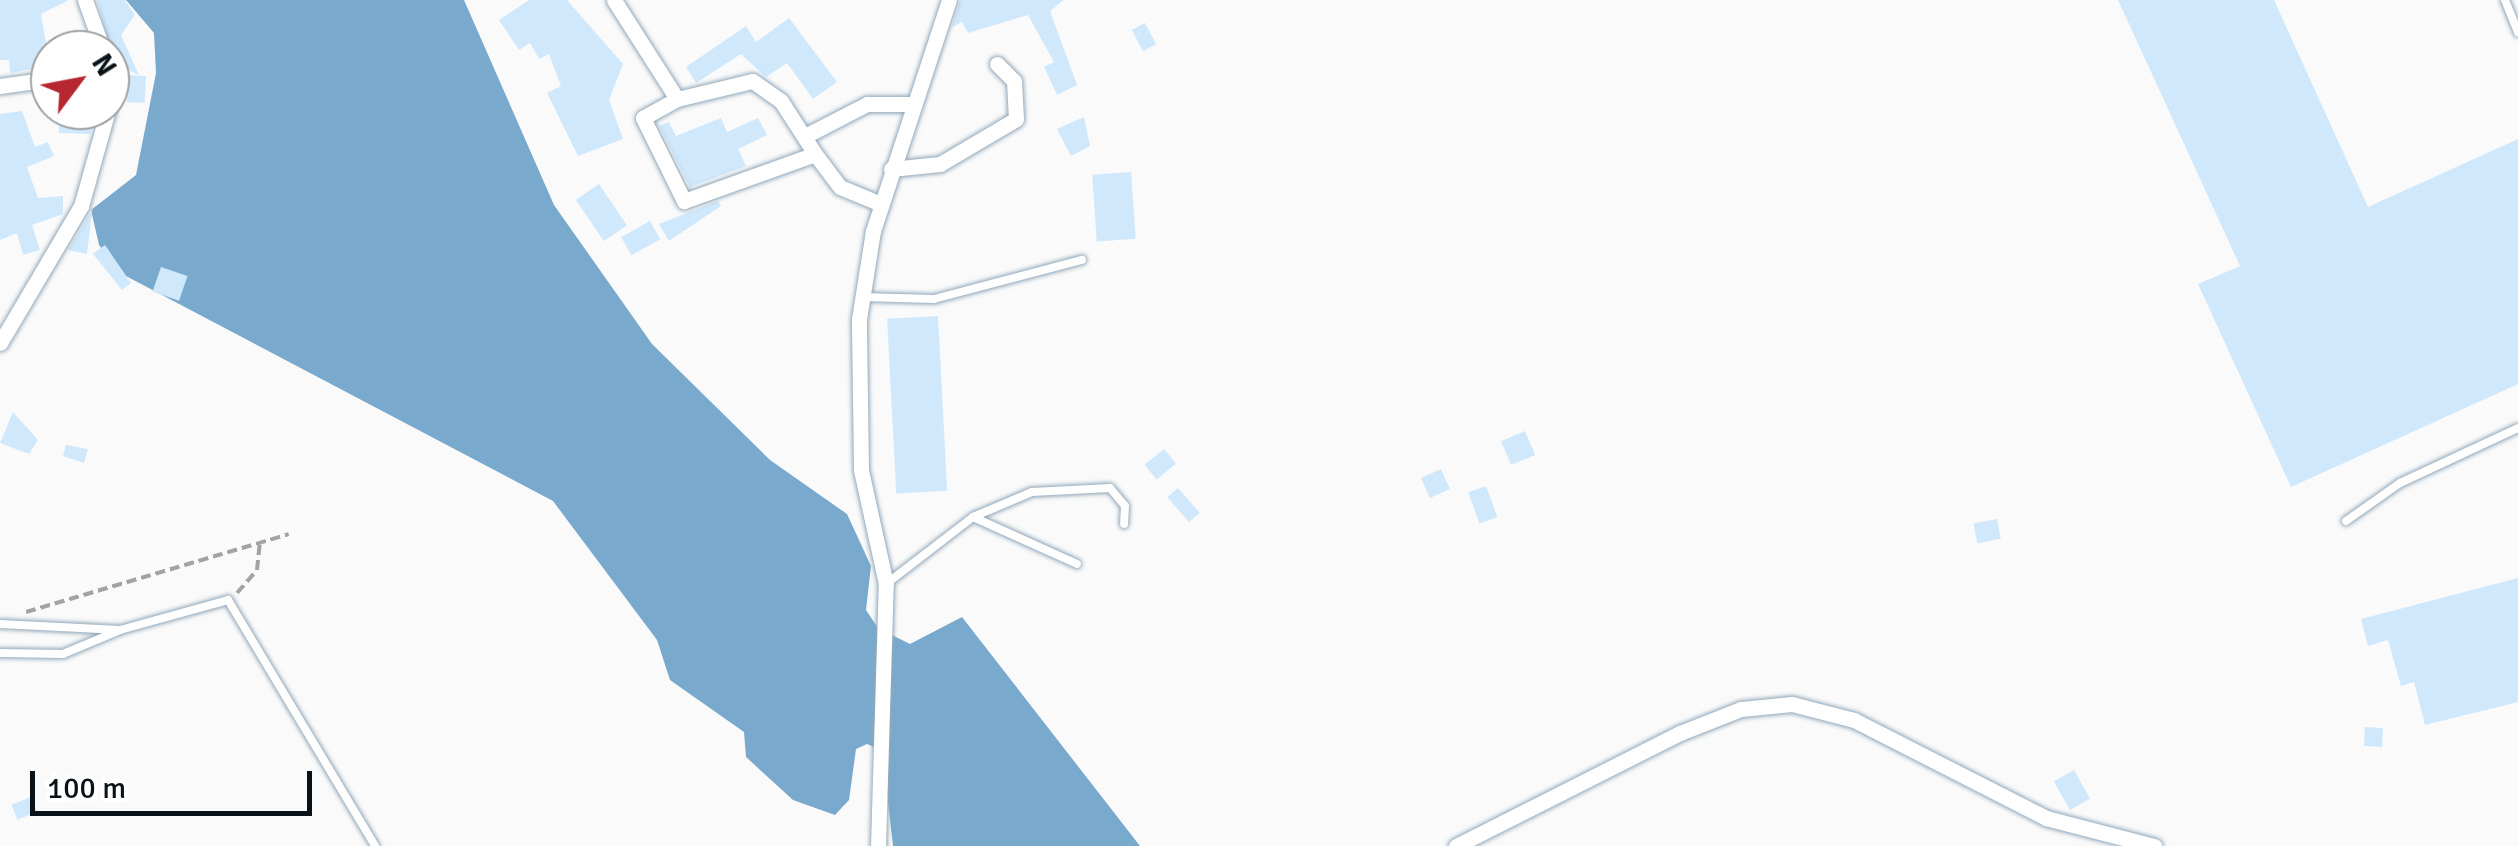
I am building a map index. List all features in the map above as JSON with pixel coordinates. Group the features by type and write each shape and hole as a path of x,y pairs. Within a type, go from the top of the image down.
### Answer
{"street":[{"path":"85,0 96,30"},
{"path":"614,0 678,99"},
{"path":"878,846 876,762 886,584 862,470 862,297 891,169 949,0"},
{"path":"891,169 940,164 1016,119 1014,81 997,64"},
{"path":"815,154 684,201 642,125 678,99 752,81 772,92 840,187 881,204"},
{"path":"0,86 30,82"},
{"path":"805,136 867,104 912,104"},
{"path":"0,343 91,184 103,130"},
{"path":"1456,846 1680,733 1741,709 1792,704 1854,720 2046,818 2154,846"}],"lane":[{"path":"2506,0 2518,33"},
{"path":"862,297 934,299 1082,260"},
{"path":"2346,522 2400,483 2518,428"},
{"path":"886,584 973,517 1032,492 1094,485 1122,498 1124,524"},
{"path":"973,517 1076,564"},
{"path":"0,653 63,654 120,630 228,600 375,846"},
{"path":"2,624 120,630"}],"path":[{"path":"2,624 75,592 289,534"},
{"path":"228,600 257,570 260,543"}],"water":[{"path":"126,0 464,0 554,205 652,344 770,460 847,514 871,566 866,610 878,628 910,644 962,617 1140,846 893,846 882,750 867,744 856,749 849,800 835,815 793,800 746,757 744,732 670,680 657,640 553,501 124,275 99,245 91,210 136,175 156,73 154,33"}],"building":[{"path":"0,0 69,0 41,14 44,30 30,30 30,70 10,73 9,60 0,60"},
{"path":"97,0 125,0 135,15 124,30 105,30"},
{"path":"529,0 567,0 623,64 609,100 623,139 578,156 547,93 561,86 549,54 539,59 530,43 519,50 499,20"},
{"path":"960,0 1064,0 1050,11 1077,85 1057,95 1044,67 1054,62 1028,15 968,33 962,22 952,27"},
{"path":"2118,0 2274,0 2368,207 2518,139 2518,384 2291,487 2198,284 2240,266"},
{"path":"789,18 837,82 813,99 787,63 766,77 741,54 696,83 686,67 746,26 756,42"},
{"path":"1145,23 1156,44 1143,51 1132,30"},
{"path":"130,55 139,75 130,71"},
{"path":"130,75 146,76 145,103 130,102"},
{"path":"22,111 35,147 48,142 54,156 27,167 38,198 63,196 63,214 32,225 40,250 23,255 17,233 0,240 0,114"},
{"path":"1084,117 1090,146 1071,156 1057,129"},
{"path":"721,118 727,132 758,118 767,135 738,149 746,166 690,187 659,126 669,122 676,136"},
{"path":"59,130 91,130 90,134"},
{"path":"1131,172 1136,239 1097,242 1092,175"},
{"path":"599,184 627,225 604,241 576,200"},
{"path":"718,201 721,206 669,241 659,224"},
{"path":"93,204 87,254 68,250 91,212"},
{"path":"650,221 660,239 631,255 621,237"},
{"path":"105,245 131,283 122,290 93,254"},
{"path":"161,267 187,276 179,301 153,292"},
{"path":"938,316 947,491 896,493 887,319"},
{"path":"13,412 38,440 29,454 0,443"},
{"path":"1525,431 1535,455 1511,465 1501,441"},
{"path":"66,445 88,449 84,463 63,456"},
{"path":"1164,449 1176,464 1157,479 1145,465"},
{"path":"1441,469 1450,489 1430,498 1421,478"},
{"path":"1486,486 1497,517 1479,524 1468,492"},
{"path":"1178,488 1200,513 1189,522 1167,497"},
{"path":"1997,519 2001,539 1977,543 1973,524"},
{"path":"2518,578 2518,702 2425,725 2414,682 2401,686 2388,640 2368,646 2361,619"},
{"path":"2365,727 2383,728 2382,747 2364,746"},
{"path":"2074,770 2090,799 2070,810 2054,781"},
{"path":"31,797 37,812 18,820 12,805"}]}
